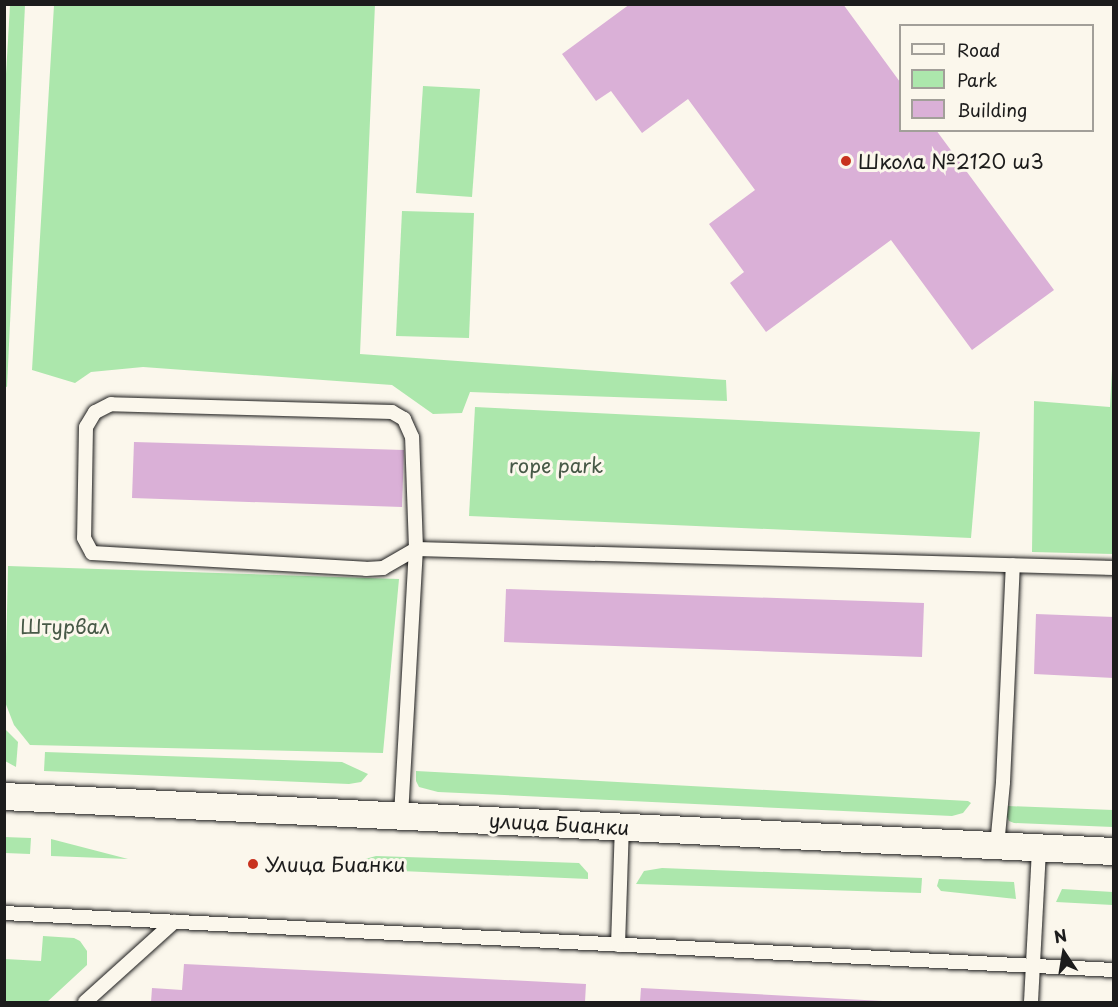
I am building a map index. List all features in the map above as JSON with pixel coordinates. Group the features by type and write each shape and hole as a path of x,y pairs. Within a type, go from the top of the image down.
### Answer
{"street":[{"name":"улица Бианки","path":"4,796 1113,851"}],"lane":[{"path":"401,816 416,549 412,437 404,418 392,412 111,404 95,412 86,427 84,538 92,552 366,569 383,568 416,549 1113,568"},
{"path":"997,846 1004,782 1013,565"},
{"path":"618,945 622,827"},
{"path":"1031,1002 1039,847"},
{"path":"4,913 1113,970"},
{"path":"85,1002 174,922"}],"green space":[{"path":"375,4 360,354 726,380 727,401 470,392 462,413 433,414 392,385 143,367 91,372 75,383 32,370 54,5"},
{"path":"10,5 25,5 7,387 4,386 4,109"},
{"path":"423,86 480,89 472,197 416,193"},
{"path":"402,211 474,213 469,338 396,336"},
{"path":"1113,350 1113,554 1032,552 1034,401 1110,407"},
{"name":"rope park","path":"475,407 980,432 971,538 469,516"},
{"name":"Штурвал","path":"8,566 399,579 383,753 30,745 14,725 5,702"},
{"path":"5,729 18,742 16,767 5,761"},
{"path":"45,752 342,762 368,774 361,782 349,784 44,771"},
{"path":"416,771 968,801 971,803 963,813 952,816 438,792 419,787 416,781"},
{"path":"1008,806 1113,810 1113,827 1014,823 1007,817"},
{"path":"4,837 31,838 30,854 5,853"},
{"path":"51,839 128,859 51,856"},
{"path":"376,856 579,863 588,873 588,879 332,868"},
{"path":"662,868 922,878 921,893 636,884 644,871"},
{"path":"939,879 1014,882 1016,899 941,891 937,886"},
{"path":"1062,889 1113,892 1113,905 1056,902"},
{"path":"43,936 74,938 80,941 87,951 87,965 47,1002 5,1002 5,959 41,961"}],"building":[{"name":"Школа №2120 ш3","path":"630,4 843,4 899,81 899,132 937,132 1054,290 972,350 891,240 766,332 730,283 744,272 709,224 755,190 688,99 642,133 611,91 596,101 562,54"},
{"path":"134,442 404,450 402,507 132,498"},
{"path":"506,589 924,603 922,657 504,642"},
{"path":"1036,614 1114,617 1114,678 1034,674"},
{"path":"184,964 586,984 585,1002 151,1002 152,988 182,990"},
{"path":"641,988 883,1001 883,1002 640,1002"}],"place":[{"name":"Школа №2120 ш3","path":"846,161"},
{"name":"Улица Бианки","path":"253,864"}]}
